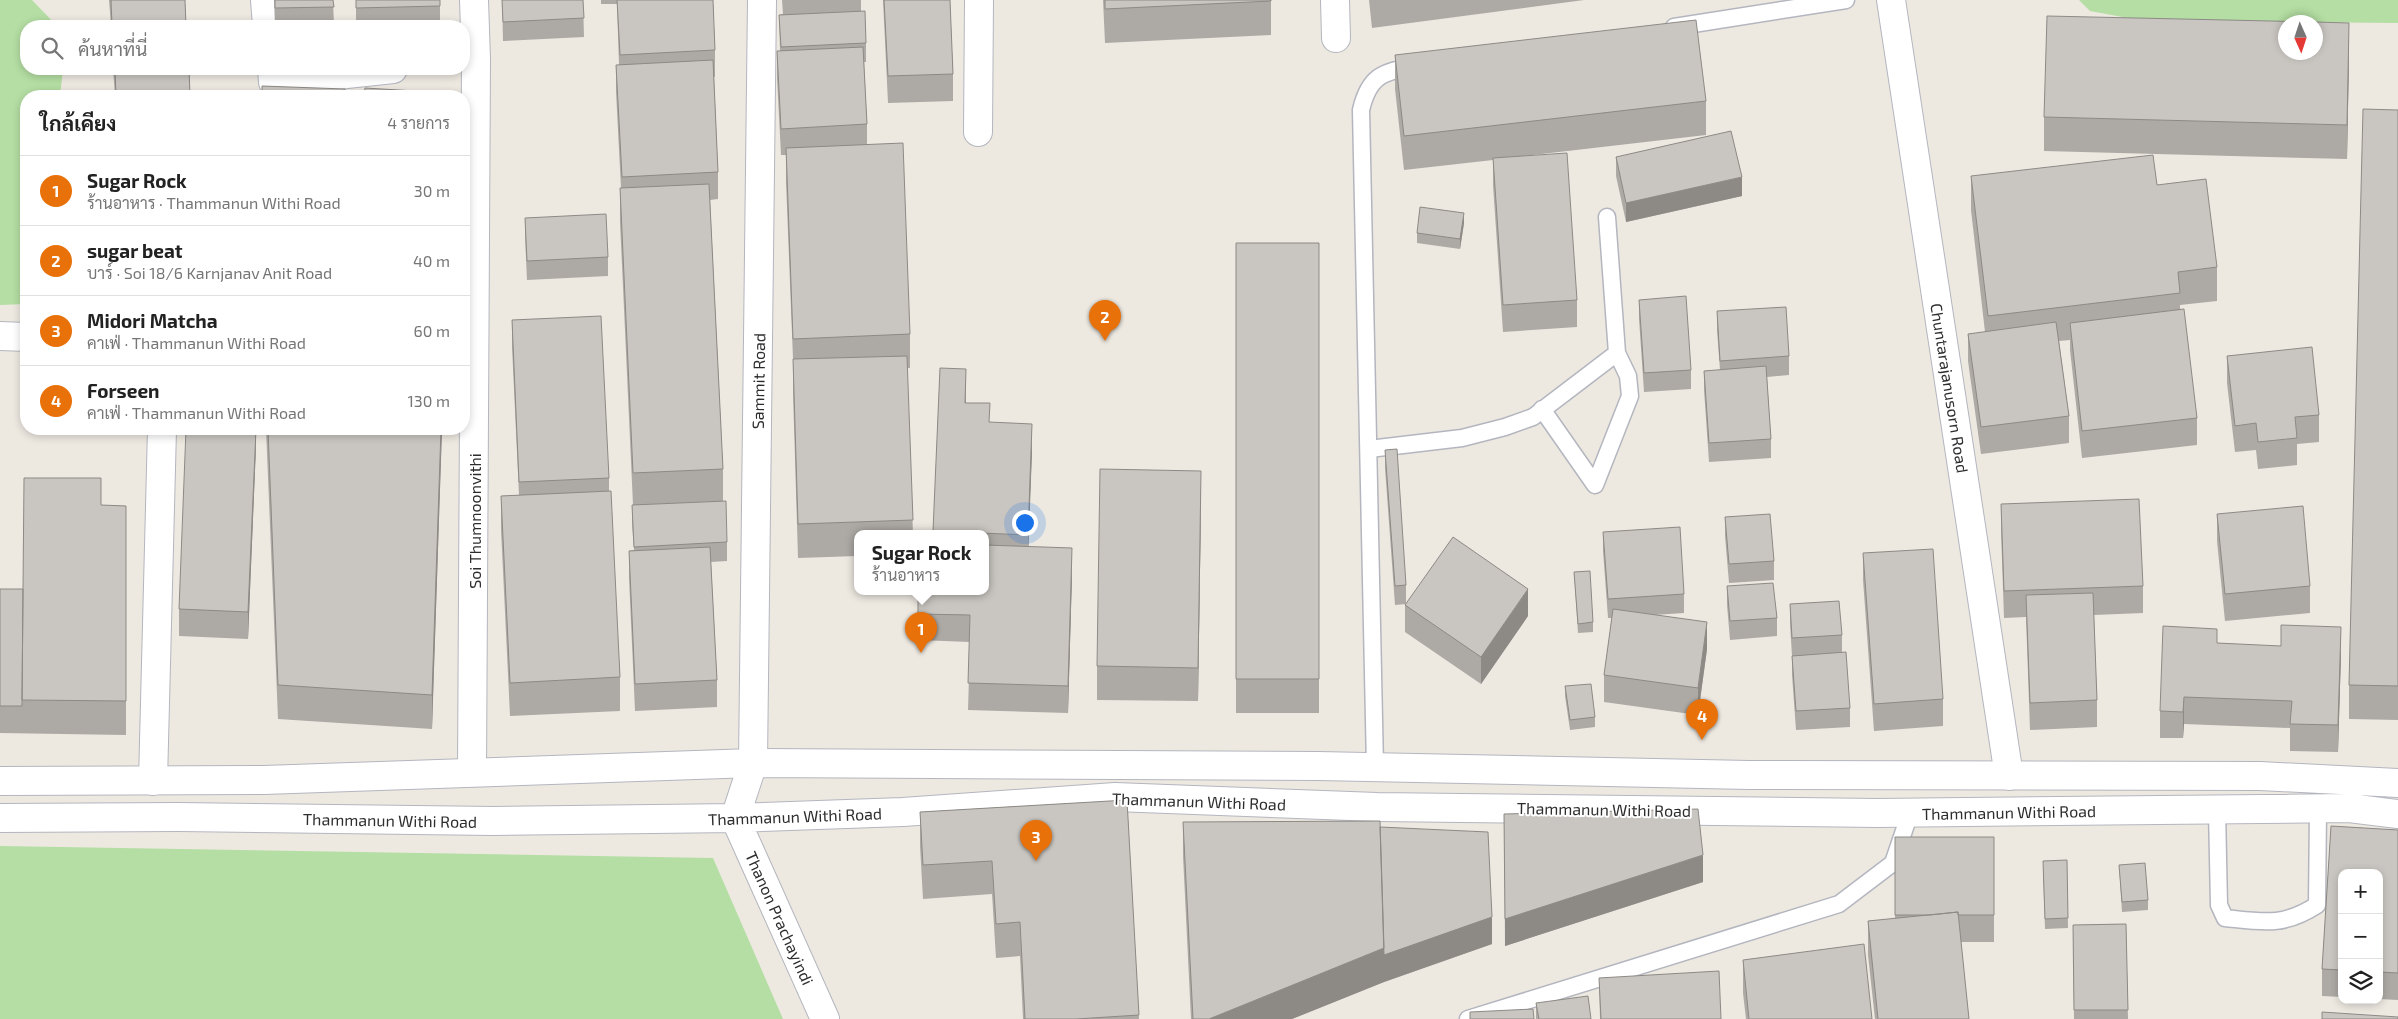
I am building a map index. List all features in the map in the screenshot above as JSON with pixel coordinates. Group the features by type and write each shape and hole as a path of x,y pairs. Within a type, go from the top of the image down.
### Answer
{"street":[{"path":"265,0 267,20"},
{"name":"Soi Thumnoonvithi","path":"472,771 470,60 474,0"},
{"name":"Sammit Road","path":"735,818 753,763 762,0"},
{"path":"978,132 979,0"},
{"path":"1335,0 1336,38"},
{"name":"Chuntarajanusorn Road","path":"1891,0 2009,776"},
{"path":"272,75 273,82 337,75"},
{"path":"0,336 20,338"},
{"path":"153,781 162,435"},
{"name":"Thammanun Withi Road","path":"0,781 264,780 472,771 753,763 1375,767 1749,776 2260,776 2398,783"},
{"name":"Thammanun Withi Road","path":"0,818 178,817 494,821 735,818 903,812 1115,797 1377,807 1910,813 2349,808 2398,814"},
{"name":"Thanon Prachayindi","path":"735,818 824,1019"}],"lane":[{"path":"1662,28 1846,0"},
{"path":"1375,767 1361,110 1365,93 1373,80 1389,72 1429,64"},
{"path":"1542,409 1595,485 1630,396 1628,376 1617,354 1607,217"},
{"path":"1369,449 1462,438 1505,427 1533,417 1617,354"},
{"path":"2217,810 2219,905 2225,918 2269,922 2298,917 2317,905 2318,809"},
{"path":"1468,1019 1840,904 1893,863 1910,813"}],"green space":[{"path":"0,0 32,0 51,20 20,20 20,75 62,75 61,90 20,90 20,304 0,305"},
{"path":"2079,0 2398,0 2398,23 2323,22 2323,15 2278,15 2278,22 2144,21 2090,11"},
{"path":"0,846 713,858 783,1019 0,1019"}],"building":[{"path":"111,0 185,0 186,20 112,20"},
{"path":"275,0 333,0 334,7 275,8"},
{"path":"356,0 440,0 440,6 356,8"},
{"path":"502,0 583,0 584,18 503,22"},
{"path":"617,0 713,0 715,50 620,55"},
{"path":"884,0 950,0 953,74 888,76"},
{"path":"1105,0 1271,0 1271,1 1105,9"},
{"path":"865,11 866,43 781,47 779,15"},
{"path":"2047,16 2278,21 2278,60 2323,60 2323,22 2349,23 2347,125 2044,117"},
{"path":"1696,20 1706,101 1404,136 1395,55"},
{"path":"863,47 867,124 781,129 777,51"},
{"path":"713,60 718,172 622,177 616,65"},
{"path":"115,75 189,75 190,90 116,90"},
{"path":"262,86 345,89 345,90 262,90"},
{"path":"365,88 398,90 365,90"},
{"path":"2363,109 2398,110 2398,686 2349,685"},
{"path":"1731,131 1742,177 1626,203 1616,157"},
{"path":"903,143 910,334 793,339 786,148"},
{"path":"1567,153 1577,300 1503,305 1493,158"},
{"path":"2153,155 2157,185 2206,179 2217,267 2178,272 2180,293 1988,316 1971,176"},
{"path":"709,184 723,469 633,473 620,188"},
{"path":"1420,207 1464,213 1460,239 1417,233"},
{"path":"606,214 608,257 527,261 525,218"},
{"path":"1236,243 1319,243 1319,679 1236,679"},
{"path":"1686,296 1691,370 1644,373 1639,300"},
{"path":"1786,307 1789,356 1720,361 1717,311"},
{"path":"2184,309 2197,418 2082,431 2070,323"},
{"path":"601,316 609,478 519,482 512,320"},
{"path":"2056,322 2069,416 1981,427 1968,334"},
{"path":"2312,347 2319,415 2295,417 2297,438 2258,442 2256,423 2235,426 2227,356"},
{"path":"907,356 913,520 798,524 793,359"},
{"path":"1766,366 1771,439 1709,443 1704,371"},
{"path":"940,368 966,369 965,403 990,403 989,422 1032,424 1028,535 989,533 989,530 933,530"},
{"path":"186,435 256,435 248,612 179,609"},
{"path":"268,435 441,435 432,695 278,685"},
{"path":"1397,449 1406,585 1395,586 1385,450"},
{"path":"1100,469 1201,471 1198,668 1097,666"},
{"path":"24,478 101,478 101,505 126,506 126,701 22,700"},
{"path":"611,491 620,677 510,683 501,496"},
{"path":"2139,499 2143,586 2004,591 2001,504"},
{"path":"726,501 727,542 634,547 632,505"},
{"path":"2303,506 2310,586 2225,594 2217,514"},
{"path":"1770,514 1774,561 1729,564 1725,517"},
{"path":"1680,527 1684,594 1608,599 1603,532"},
{"path":"1453,537 1528,589 1481,657 1405,605"},
{"path":"989,545 1072,548 1068,686 968,683 970,615 918,614 918,595 989,595"},
{"path":"710,547 717,680 635,684 629,551"},
{"path":"1933,549 1943,699 1874,704 1863,553"},
{"path":"1590,571 1593,622 1578,624 1574,572"},
{"path":"1773,583 1777,618 1730,621 1727,586"},
{"path":"0,589 23,589 22,706 0,706"},
{"path":"2093,593 2097,700 2030,703 2026,595"},
{"path":"1839,601 1842,635 1792,638 1790,604"},
{"path":"1613,609 1707,622 1698,688 1604,675"},
{"path":"2281,625 2341,627 2338,725 2290,724 2292,701 2184,697 2183,712 2160,711 2163,626 2217,629 2217,643 2281,646"},
{"path":"1846,652 1850,708 1796,711 1792,656"},
{"path":"1591,684 1595,717 1570,720 1565,686"},
{"path":"1127,800 1139,1015 1076,1019 1025,1019 1020,922 996,924 992,861 923,865 920,812"},
{"path":"1698,809 1703,855 1505,919 1504,814"},
{"path":"1380,821 1384,948 1209,1019 1193,1019 1183,822"},
{"path":"2331,826 2398,830 2398,973 2383,972 2383,869 2338,869 2338,970 2322,969"},
{"path":"1380,827 1488,832 1492,917 1384,955"},
{"path":"1895,837 1994,837 1994,915 1958,915 1958,912 1930,915 1895,915"},
{"path":"2067,860 2068,918 2045,919 2043,861"},
{"path":"2145,863 2148,900 2122,902 2119,865"},
{"path":"1958,912 1969,1019 1878,1019 1868,921"},
{"path":"2126,924 2128,1010 2074,1010 2073,925"},
{"path":"1864,944 1872,1019 1749,1019 1743,960"},
{"path":"1719,971 1721,1019 1601,1019 1599,978"},
{"path":"1588,996 1591,1019 1539,1019 1536,1003"},
{"path":"1533,1009 1534,1019 1470,1019 1470,1012"},
{"path":"2322,1012 2398,1017 2398,1019 2322,1019"}],"place":[{"name":"sugar beat","path":"1105,341"},
{"name":"Sugar Rock","path":"921,653"},
{"name":"Forseen","path":"1702,740"},
{"name":"Midori Matcha","path":"1036,861"}]}
